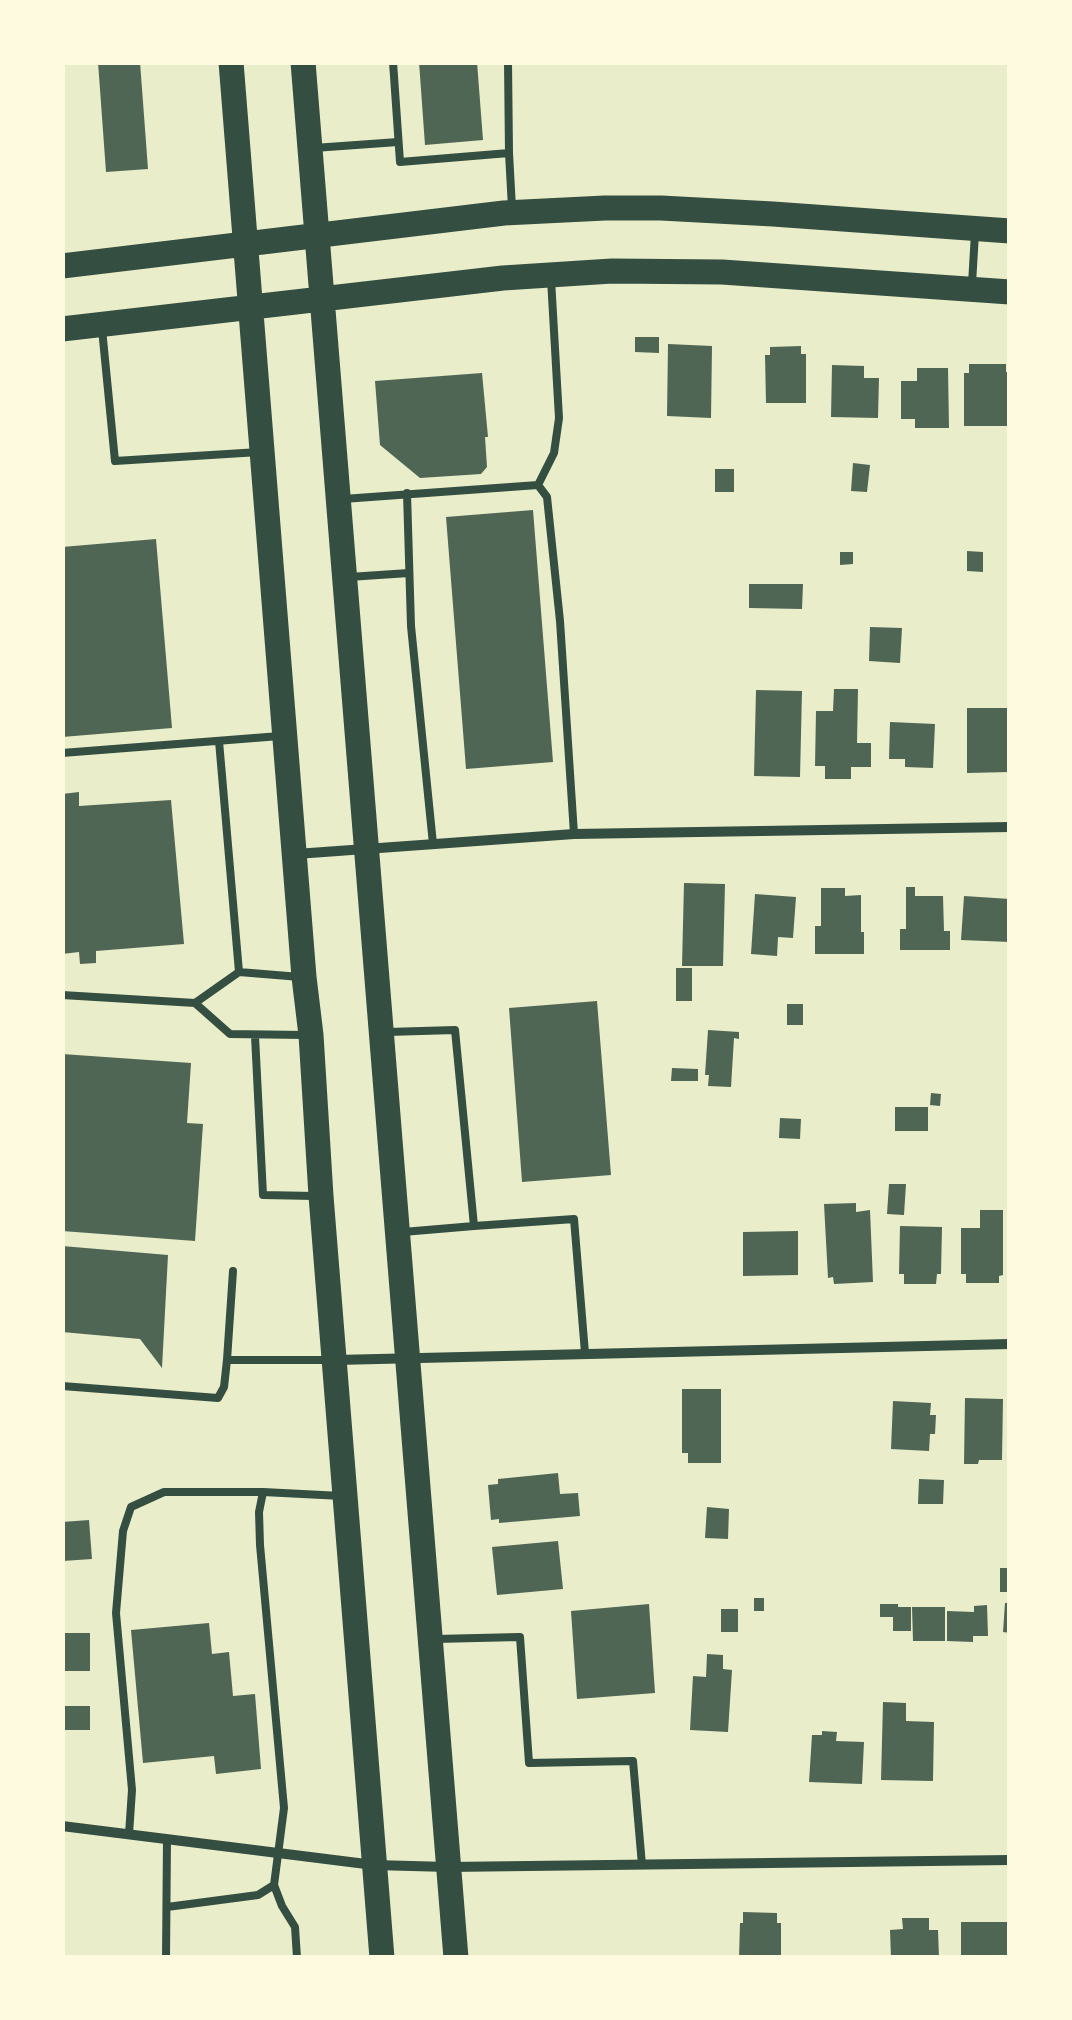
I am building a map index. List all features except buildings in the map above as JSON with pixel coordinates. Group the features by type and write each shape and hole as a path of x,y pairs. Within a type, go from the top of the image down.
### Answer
{"main road":[{"path":"231,62 382,1958"},
{"path":"303,62 456,1958"},
{"path":"62,266 512,213 661,208 1010,231"},
{"path":"62,330 550,274 612,271 722,272 1010,292"}],"street":[{"path":"294,854 574,834 1010,827"},
{"path":"334,1360 1010,1344"},
{"path":"62,1826 374,1864 448,1867 1010,1860"}],"lane":[{"path":"392,62 400,162 509,153"},
{"path":"508,62 512,213"},
{"path":"310,148 398,142"},
{"path":"971,289 975,228"},
{"path":"538,485 554,453 559,418 550,274"},
{"path":"102,325 115,461 262,452"},
{"path":"338,500 538,485"},
{"path":"538,485 547,498 560,621 574,834"},
{"path":"407,493 410,626 434,844"},
{"path":"345,578 409,574"},
{"path":"62,753 284,736"},
{"path":"219,741 240,972"},
{"path":"62,995 196,1003 240,972 304,977"},
{"path":"196,1003 230,1034 311,1035"},
{"path":"382,1032 455,1030 474,1226"},
{"path":"255,1036 263,1194 321,1196"},
{"path":"398,1233 574,1219 586,1354"},
{"path":"62,1386 218,1398 224,1388 233,1270"},
{"path":"227,1360 334,1360"},
{"path":"129,1834 132,1790 116,1613 123,1531 131,1507 164,1492 345,1496"},
{"path":"263,1492 260,1545 284,1808 274,1885 295,1927 297,1958"},
{"path":"430,1639 520,1636 529,1763 633,1762 642,1864"},
{"path":"166,1958 167,1839"},
{"path":"168,1907 258,1895 274,1885"}]}
